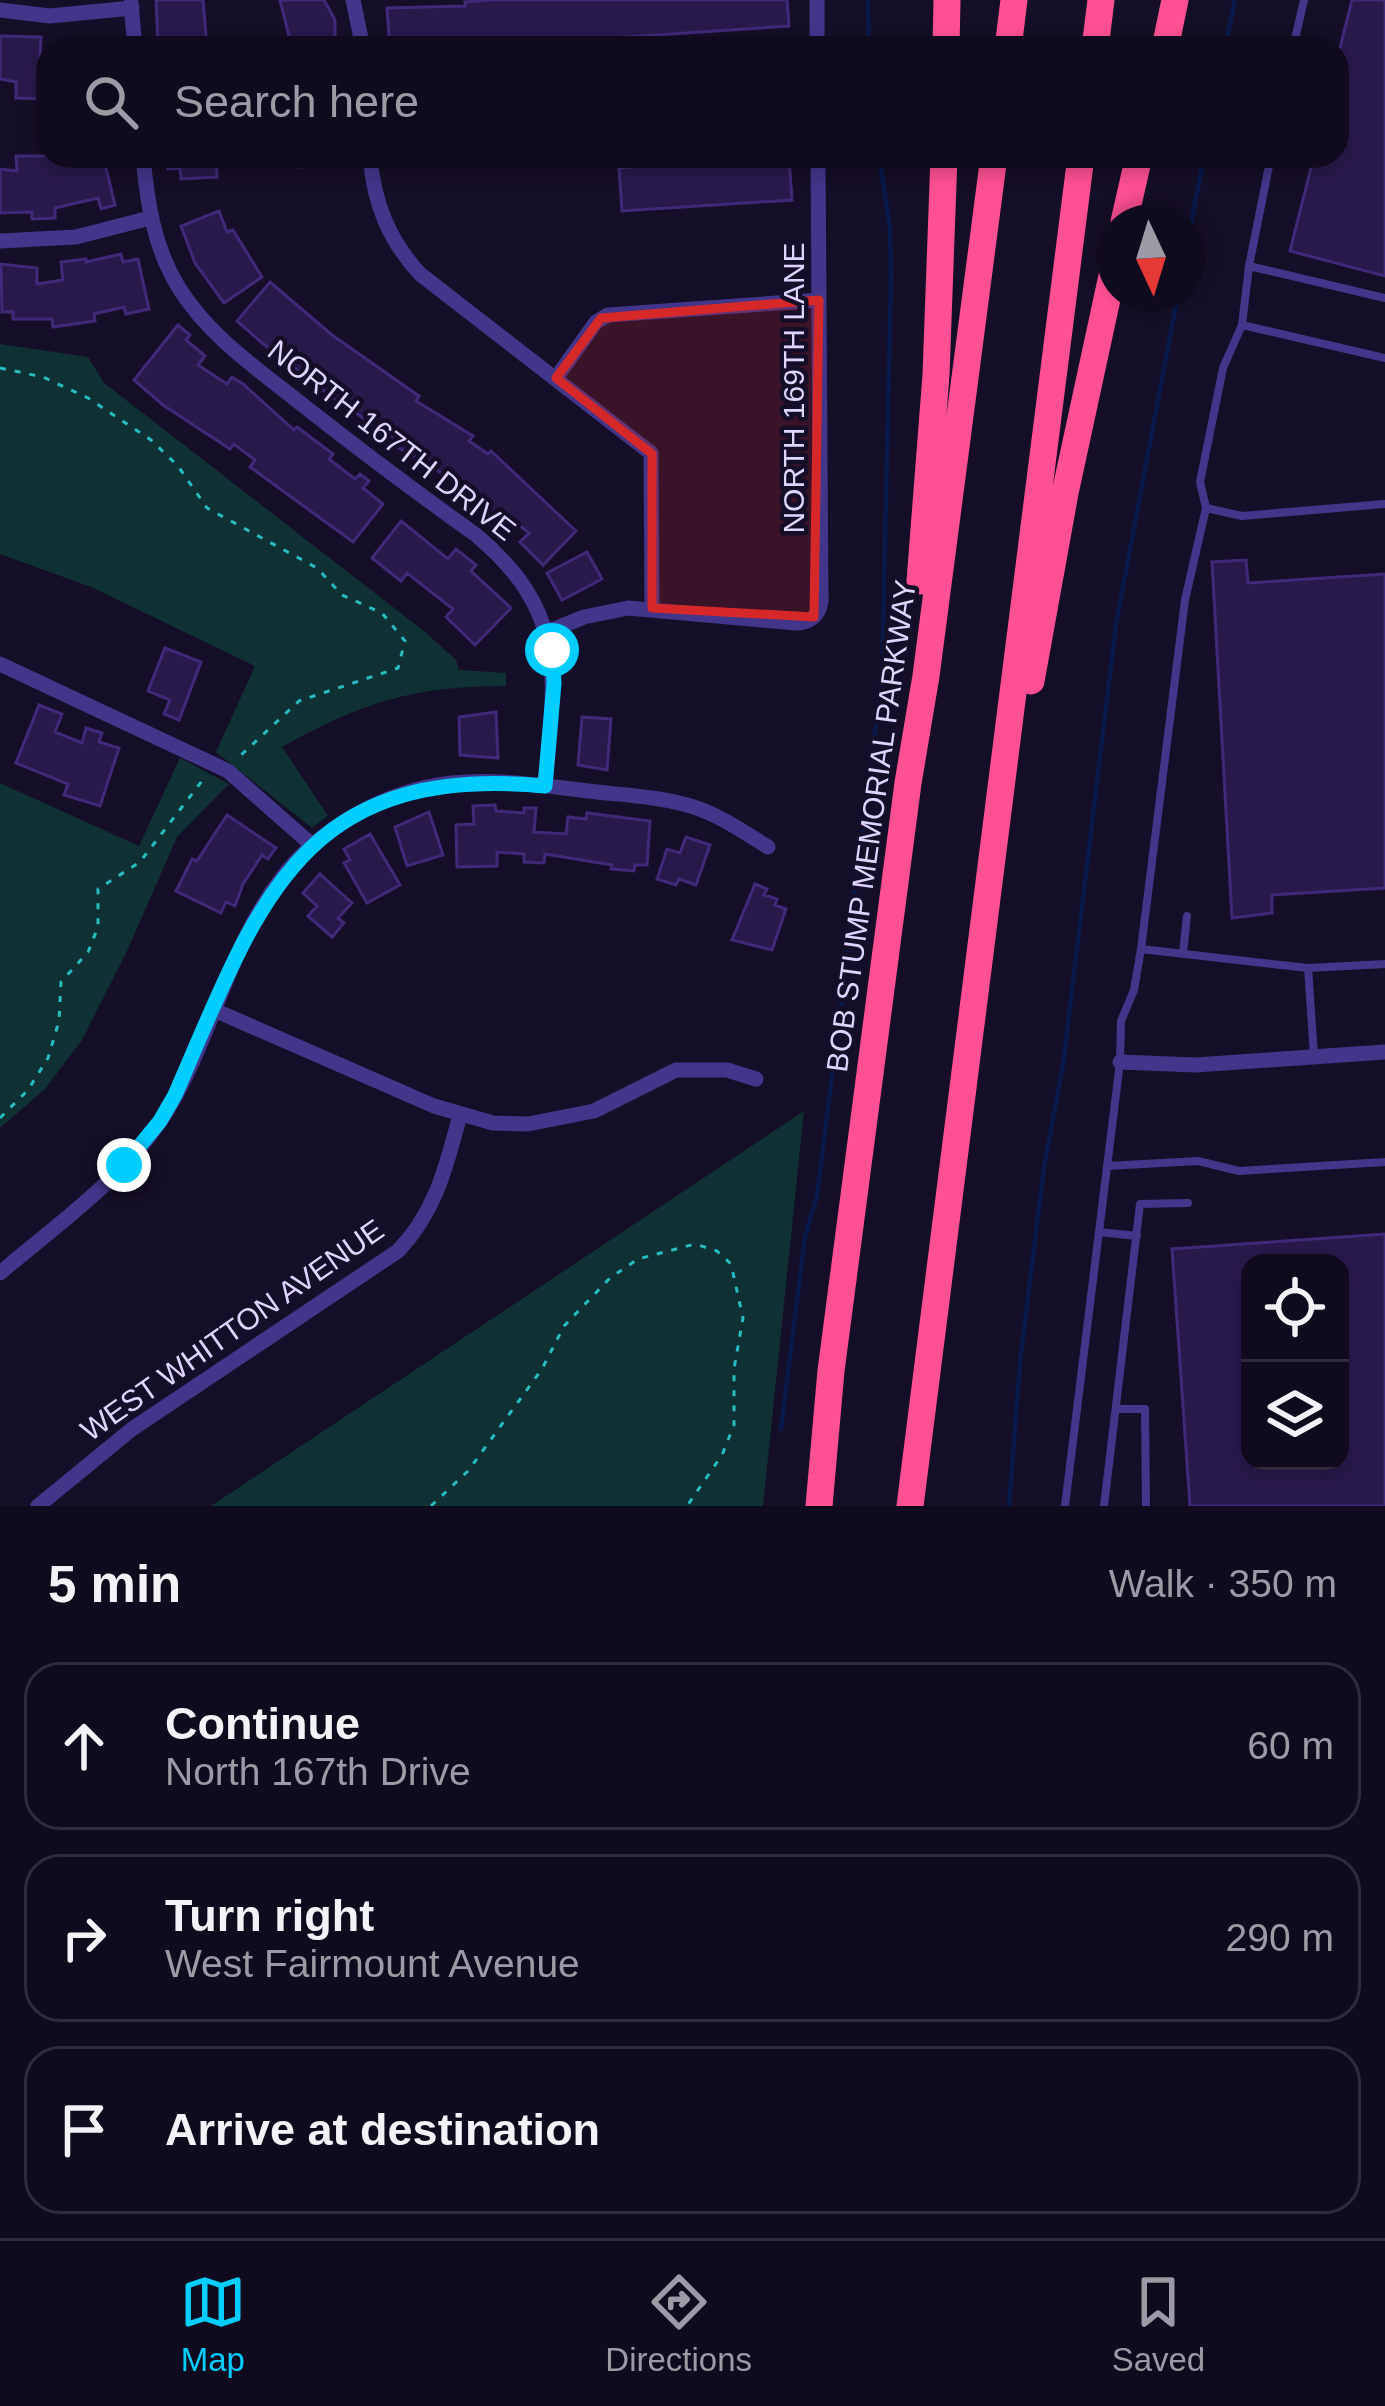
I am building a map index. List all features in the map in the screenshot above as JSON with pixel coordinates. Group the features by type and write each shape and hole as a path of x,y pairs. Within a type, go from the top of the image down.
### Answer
{"highway":[{"path":"946,36 947,0"},
{"path":"1010,36 1014,0"},
{"path":"1096,36 1101,0"},
{"path":"1168,36 1175,0"},
{"path":"909,771 910,675 936,375 944,168"},
{"name":"BOB STUMP MEMORIAL PARKWAY","path":"819,1506 831,1371 992,168"},
{"path":"910,1506 1079,168"},
{"path":"1128,204 1136,168"},
{"path":"983,944 1009,831 1062,512 1104,312"},
{"path":"802,1506 809,1456 831,1371"}],"street":[{"path":"353,0 360,36"},
{"path":"817,0 818,36"},
{"path":"0,10 50,16 131,4 134,36"},
{"name":"NORTH 167TH DRIVE","path":"145,168 151,218 167,266 198,315 256,368 498,554 526,589 547,632 554,683 545,786"},
{"path":"372,168 380,213 406,259 434,286 651,453 652,608 599,613 547,632"},
{"name":"NORTH 169TH LANE","path":"652,608 795,623 814,617 821,602 818,168"},
{"path":"0,241 51,241 151,218"},
{"path":"556,378 596,322 608,315 819,300"},
{"path":"0,664 218,766 262,797 312,844"},
{"path":"0,1273 144,1143 175,1095 257,915 312,844 351,818 400,795 452,783 545,786 688,806 720,818 768,847"},
{"path":"212,1010 460,1115 511,1124 595,1111 676,1070 727,1070 756,1079"},
{"path":"1120,1062 1195,1065 1385,1052"},
{"name":"WEST WHITTON AVENUE","path":"38,1506 132,1429 398,1251 428,1215 460,1115"}],"lane":[{"path":"1296,36 1304,0"},
{"path":"1065,1506 1120,1062 1120,1021 1134,990 1141,950 1185,600 1206,508 1200,482 1222,368 1242,325 1269,168"},
{"path":"1249,266 1385,298"},
{"path":"1242,325 1385,358"},
{"path":"1206,508 1242,516 1384,503"},
{"path":"1183,953 1187,916"},
{"path":"1141,950 1308,968 1385,964"},
{"path":"1308,968 1314,1057"},
{"path":"1107,1166 1198,1161 1239,1171 1385,1162"},
{"path":"1104,1506 1140,1204 1188,1203"},
{"path":"1099,1232 1137,1236"},
{"path":"1116,1409 1145,1409 1146,1506"}],"path":[{"path":"0,368 48,379 144,434 178,466 203,505 317,568 337,591 374,608 402,635 404,653 395,670 298,701 276,718 247,753 218,766 176,810 140,862 98,889 98,928 88,952 61,982 58,1021 48,1058 28,1090 0,1118"},
{"path":"431,1506 468,1471 542,1369 564,1327 610,1278 638,1259 695,1244 717,1251 731,1264 738,1280 743,1324 734,1369 736,1406 731,1434 687,1506"}],"highlighted area":[{"path":"819,300 814,617 652,608 652,454 556,378 601,318"}],"green space":[{"path":"0,344 88,357 104,383 424,631 456,660 459,670 506,673 506,686 443,689 389,700 338,718 282,747 328,816 312,828 216,752 255,666 91,587 0,554"},
{"path":"180,758 229,784 177,837 82,1040 45,1089 0,1128 0,783 139,846"},
{"path":"804,1111 763,1506 211,1506"}],"building":[{"path":"156,0 203,0 206,36 158,36"},
{"path":"280,0 324,0 335,20 335,36 289,36"},
{"path":"787,0 789,26 641,36 389,36 387,8 465,6 465,2"},
{"path":"1352,0 1385,0 1385,276 1290,251 1311,168 1349,168 1349,36 1343,36"},
{"path":"0,36 36,37 36,99 16,98 16,82 0,79"},
{"path":"16,156 36,156 36,168 106,168 115,205 101,209 98,198 55,208 55,218 32,219 32,212 0,213 0,169 17,171"},
{"path":"180,168 217,168 217,177 181,179"},
{"path":"619,168 790,168 792,200 622,211"},
{"path":"219,211 227,232 233,230 262,277 224,303 195,263 181,226"},
{"path":"121,254 123,262 138,259 149,309 126,314 124,307 94,314 95,321 53,327 52,319 13,319 13,312 2,312 1,264 37,268 37,284 63,280 61,262"},
{"path":"270,282 332,335 419,396 416,401 473,436 469,441 488,454 491,451 576,531 543,565 520,542 529,533 509,517 501,527 457,491 462,485 397,447 400,442 261,342 237,321"},
{"path":"178,325 190,335 186,340 205,356 198,365 227,384 232,377 243,384 294,430 297,427 333,454 329,459 355,479 360,474 369,481 363,488 383,504 353,542 250,467 255,460 234,444 230,449 134,380"},
{"path":"401,521 448,559 456,549 476,565 471,571 511,608 475,645 446,617 453,609 407,573 401,581 372,558"},
{"path":"587,552 602,579 562,600 547,573"},
{"path":"1246,560 1248,583 1385,574 1385,888 1272,895 1272,913 1232,918 1212,562"},
{"path":"165,648 201,662 179,720 164,714 170,700 148,691"},
{"path":"39,705 62,714 55,732 82,743 86,728 102,733 99,742 119,748 100,806 64,795 68,784 16,763"},
{"path":"496,712 498,758 460,755 459,717"},
{"path":"582,717 611,719 607,770 578,765"},
{"path":"495,805 496,811 524,813 524,808 536,808 534,832 566,834 568,817 586,819 587,813 650,821 647,865 635,865 634,871 611,869 612,865 545,854 544,863 524,862 524,854 497,852 497,866 457,867 456,825 474,824 473,806"},
{"path":"429,812 443,855 407,866 395,827"},
{"path":"227,815 276,848 268,859 262,855 235,906 226,902 221,913 176,891 192,859 197,861"},
{"path":"370,834 400,885 367,903 344,863 350,860 344,849"},
{"path":"686,837 710,845 696,885 657,879 667,849 680,853"},
{"path":"320,874 352,903 338,918 344,923 332,937 308,916 317,906 303,893"},
{"path":"755,884 767,889 764,895 777,899 775,905 786,909 772,950 732,940"},
{"path":"1385,1234 1385,1506 1190,1506 1172,1249"}],"waterway":[{"path":"868,0 869,36"},
{"path":"1228,36 1235,0"},
{"path":"781,1429 805,1237 817,1196 882,675 891,278 890,228 881,168"},
{"path":"1195,204 1202,168"},
{"path":"1009,1506 1020,1362 1044,1167 1063,1065 1116,624 1175,312"}],"route":[{"path":"124,1165 175,1095 257,915 312,844 351,818 400,795 452,783 545,786 554,683 552,650"}]}
